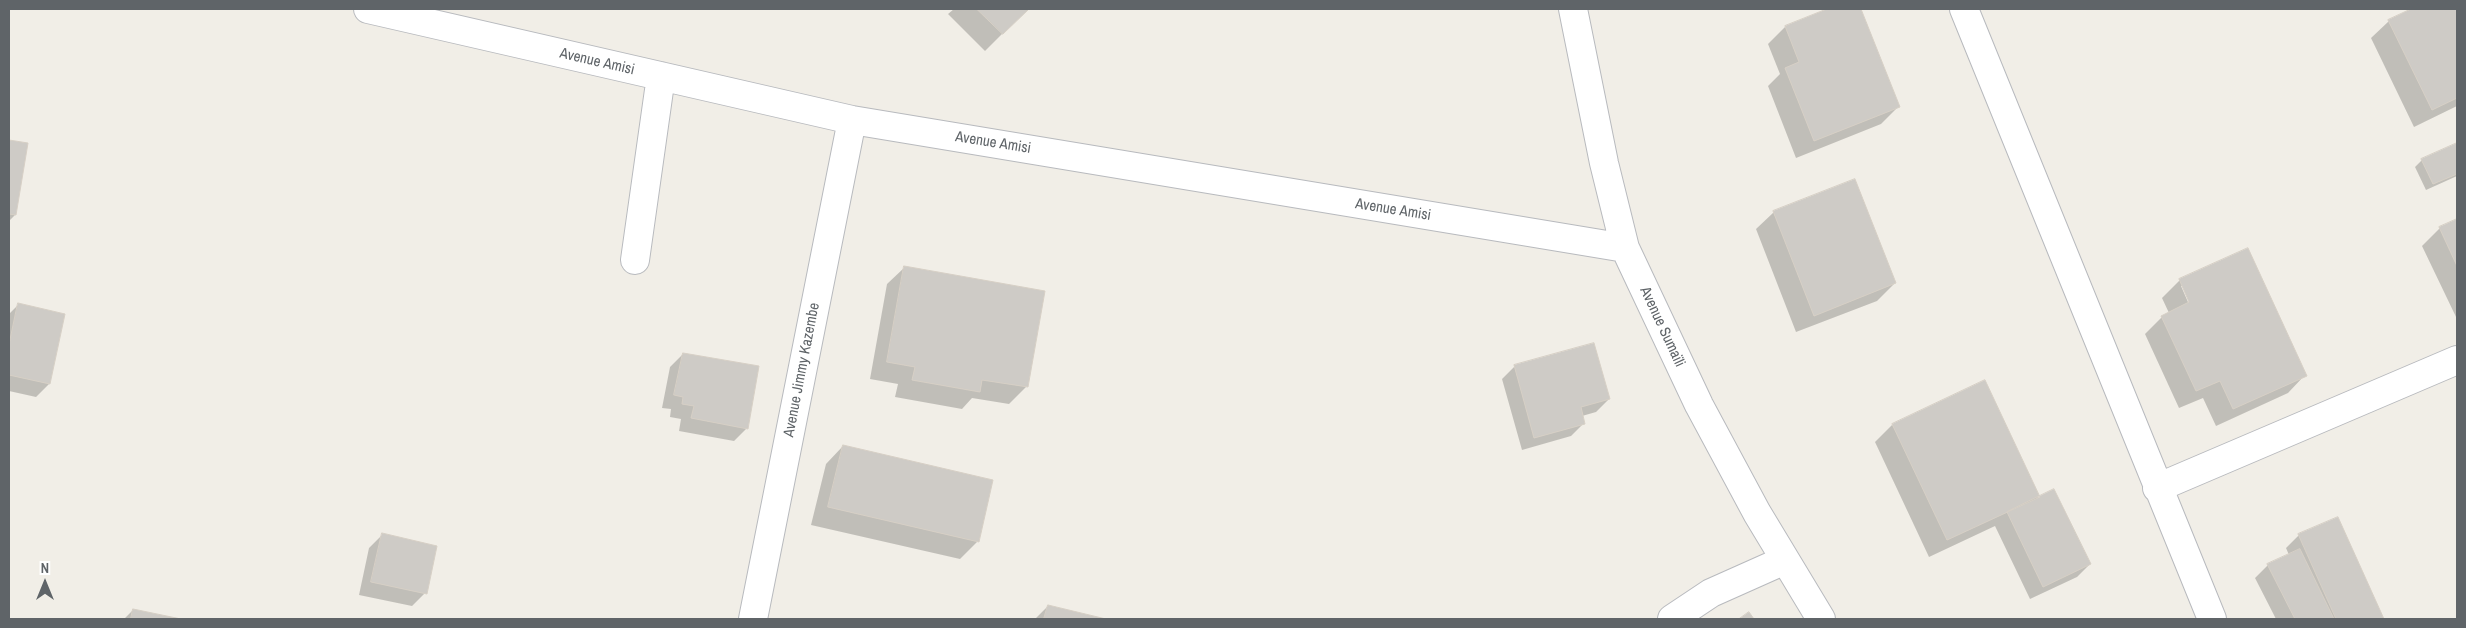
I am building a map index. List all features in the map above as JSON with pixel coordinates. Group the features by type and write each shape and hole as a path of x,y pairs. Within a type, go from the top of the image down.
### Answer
{"street":[{"name":"Avenue Amisi","path":"368,9 852,120 1625,248"},
{"name":"Avenue Sumaïli","path":"1573,9 1604,163 1625,248 1699,405 1757,513 1821,619"},
{"path":"1964,9 2039,190 2157,488 2212,619"},
{"path":"634,260 661,76"},
{"name":"Avenue Jimmy Kazembe","path":"753,619 852,120"},
{"path":"2157,488 2457,360"},
{"path":"1672,619 1711,593 1785,560"}],"building":[{"path":"977,9 1029,9 1003,34"},
{"path":"1827,9 1861,9 1900,107 1814,141 1785,68 1799,62 1785,26"},
{"path":"2411,9 2457,9 2457,98 2432,110 2388,20"},
{"path":"9,140 28,143 16,215 9,214"},
{"path":"2457,143 2457,174 2433,184 2421,159"},
{"path":"1855,179 1896,283 1814,316 1773,211"},
{"path":"2457,219 2457,266 2439,227"},
{"path":"2248,248 2307,376 2233,409 2220,381 2196,391 2161,316 2189,302 2179,279"},
{"path":"904,266 1045,291 1028,387 982,380 980,392 912,380 915,367 887,362"},
{"path":"18,303 65,314 50,384 9,375 9,345"},
{"path":"1594,343 1610,399 1581,407 1585,424 1534,438 1514,365"},
{"path":"683,353 759,366 748,429 691,418 694,406 682,404 683,397 674,395"},
{"path":"1985,380 2040,497 1947,540 1892,424"},
{"path":"843,445 993,480 979,542 828,507"},
{"path":"2054,489 2091,564 2043,587 2007,512"},
{"path":"2338,517 2384,619 2336,619 2298,534"},
{"path":"382,533 437,546 427,594 371,582"},
{"path":"2300,549 2334,619 2295,619 2267,564"},
{"path":"1048,605 1106,619 1044,619"},
{"path":"133,609 181,619 131,619"},
{"path":"1749,612 1754,619 1739,619"}]}
